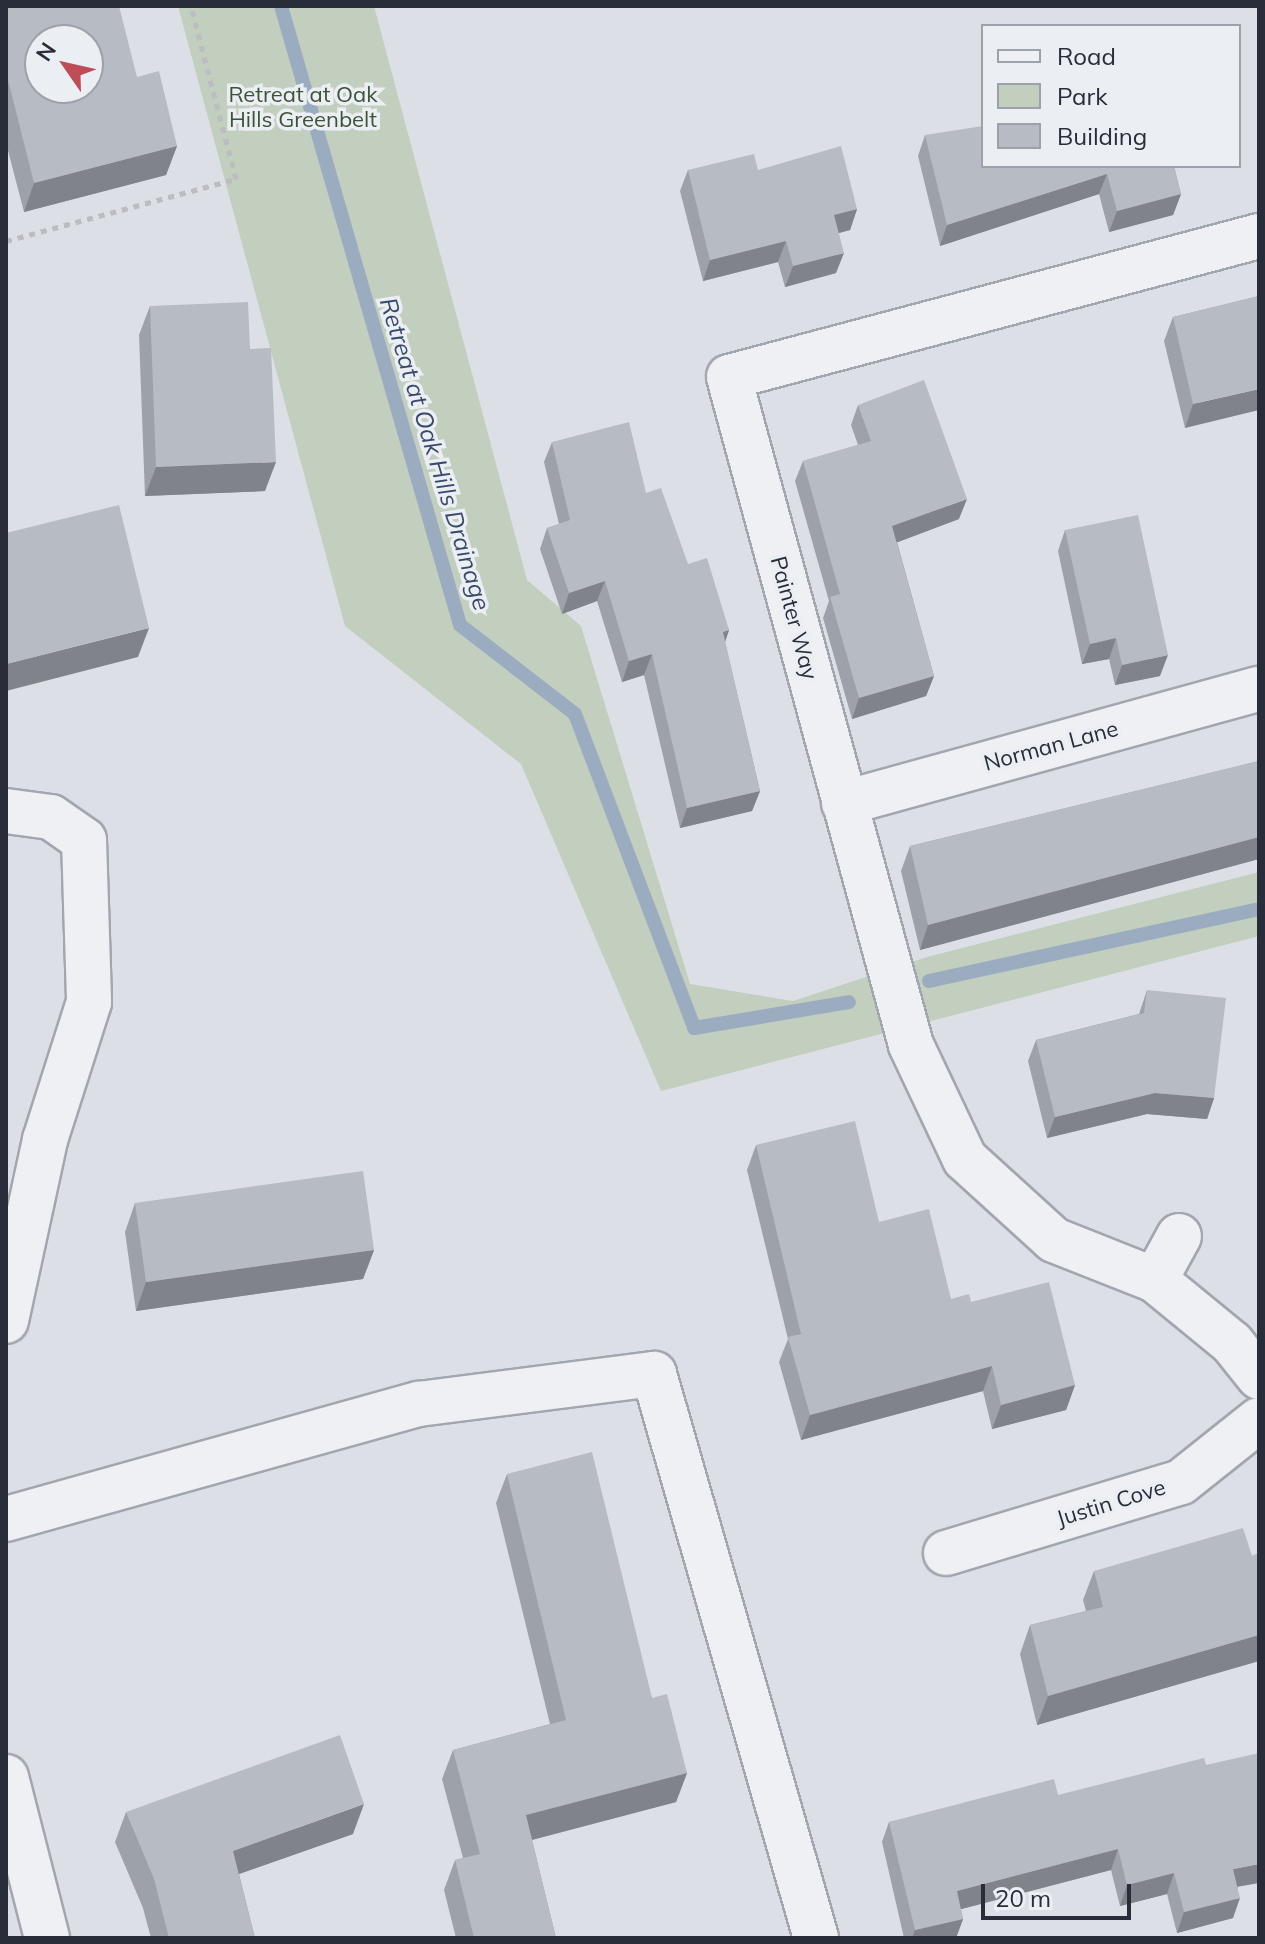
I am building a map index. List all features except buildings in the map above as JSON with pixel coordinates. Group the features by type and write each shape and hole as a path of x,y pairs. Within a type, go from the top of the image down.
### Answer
{"street":[{"name":"Painter Way","path":"1259,236 729,377 911,1045 965,1159 1054,1240 1155,1280 1232,1343 1259,1377"},
{"name":"Norman Lane","path":"844,803 1259,689"},
{"path":"6,811 51,817 84,840 89,1002 45,1140 6,1321"},
{"path":"1155,1280 1179,1236"},
{"path":"6,1519 419,1404 654,1374 816,1938"},
{"name":"Justin Cove","path":"946,1553 1181,1482 1259,1420"},
{"path":"6,1777 47,1938"}],"path":[{"path":"6,241 236,179 191,6"}],"green space":[{"name":"Retreat at Oak Hills Greenbelt","path":"178,6 374,6 527,580 581,626 690,984 793,1001 927,957 1259,872 1259,936 661,1091 521,764 345,626"}],"waterway":[{"name":"Retreat at Oak Hills Drainage","path":"281,6 460,625 575,714 694,1028 849,1002"},
{"path":"929,981 1259,909"}]}
